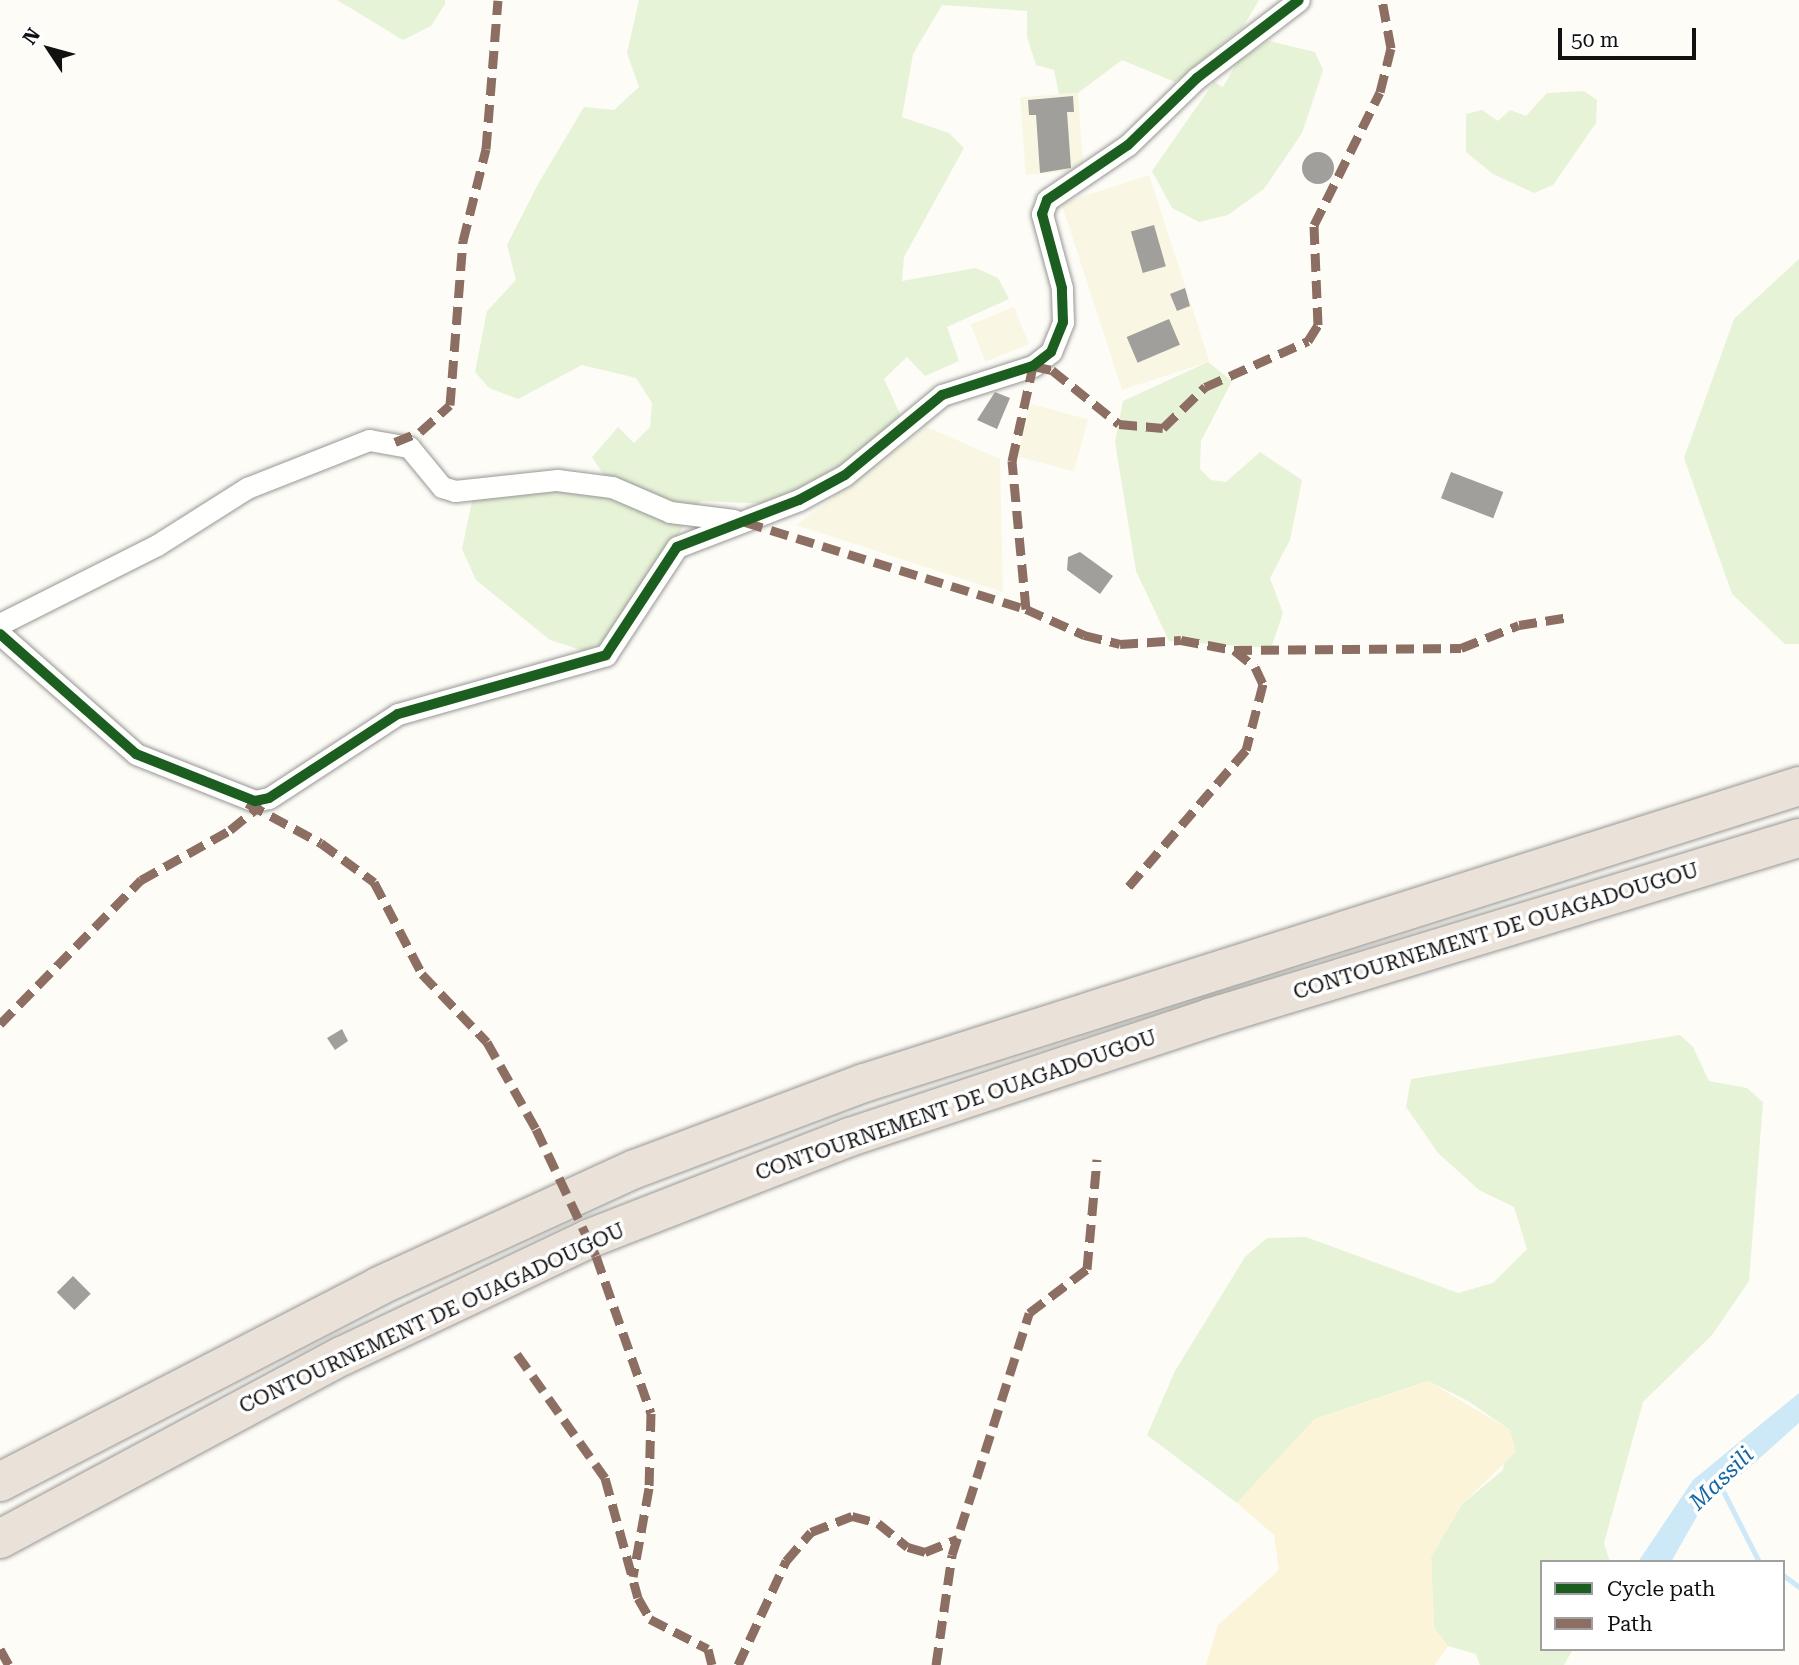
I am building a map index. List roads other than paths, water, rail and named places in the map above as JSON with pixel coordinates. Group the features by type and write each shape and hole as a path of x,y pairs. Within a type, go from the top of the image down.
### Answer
{"highway":[{"path":"0,1482 379,1286 635,1169 864,1083 1799,786"},
{"name":"CONTOURNEMENT DE OUAGADOUGOU","path":"0,1539 342,1356 588,1240 762,1171 1209,1018 1799,838"}],"street":[{"path":"0,634 136,754 255,801 269,798 398,714 606,655 677,547 739,520 767,515 845,475 942,395 1032,366 1051,352 1063,322 1062,288 1042,214 1047,200 1128,145 1197,78 1299,0"},
{"path":"0,624 157,545 247,488 369,440 409,447 442,487 455,491 557,480 612,487 670,512 739,520"}],"water":[{"name":"Massili","path":"1799,1393 1799,1423 1700,1511 1672,1560 1639,1560 1693,1480"}],"waterway":[{"name":"Massili","path":"1720,1485 1758,1560"},
{"path":"1785,1576 1799,1587"}]}
